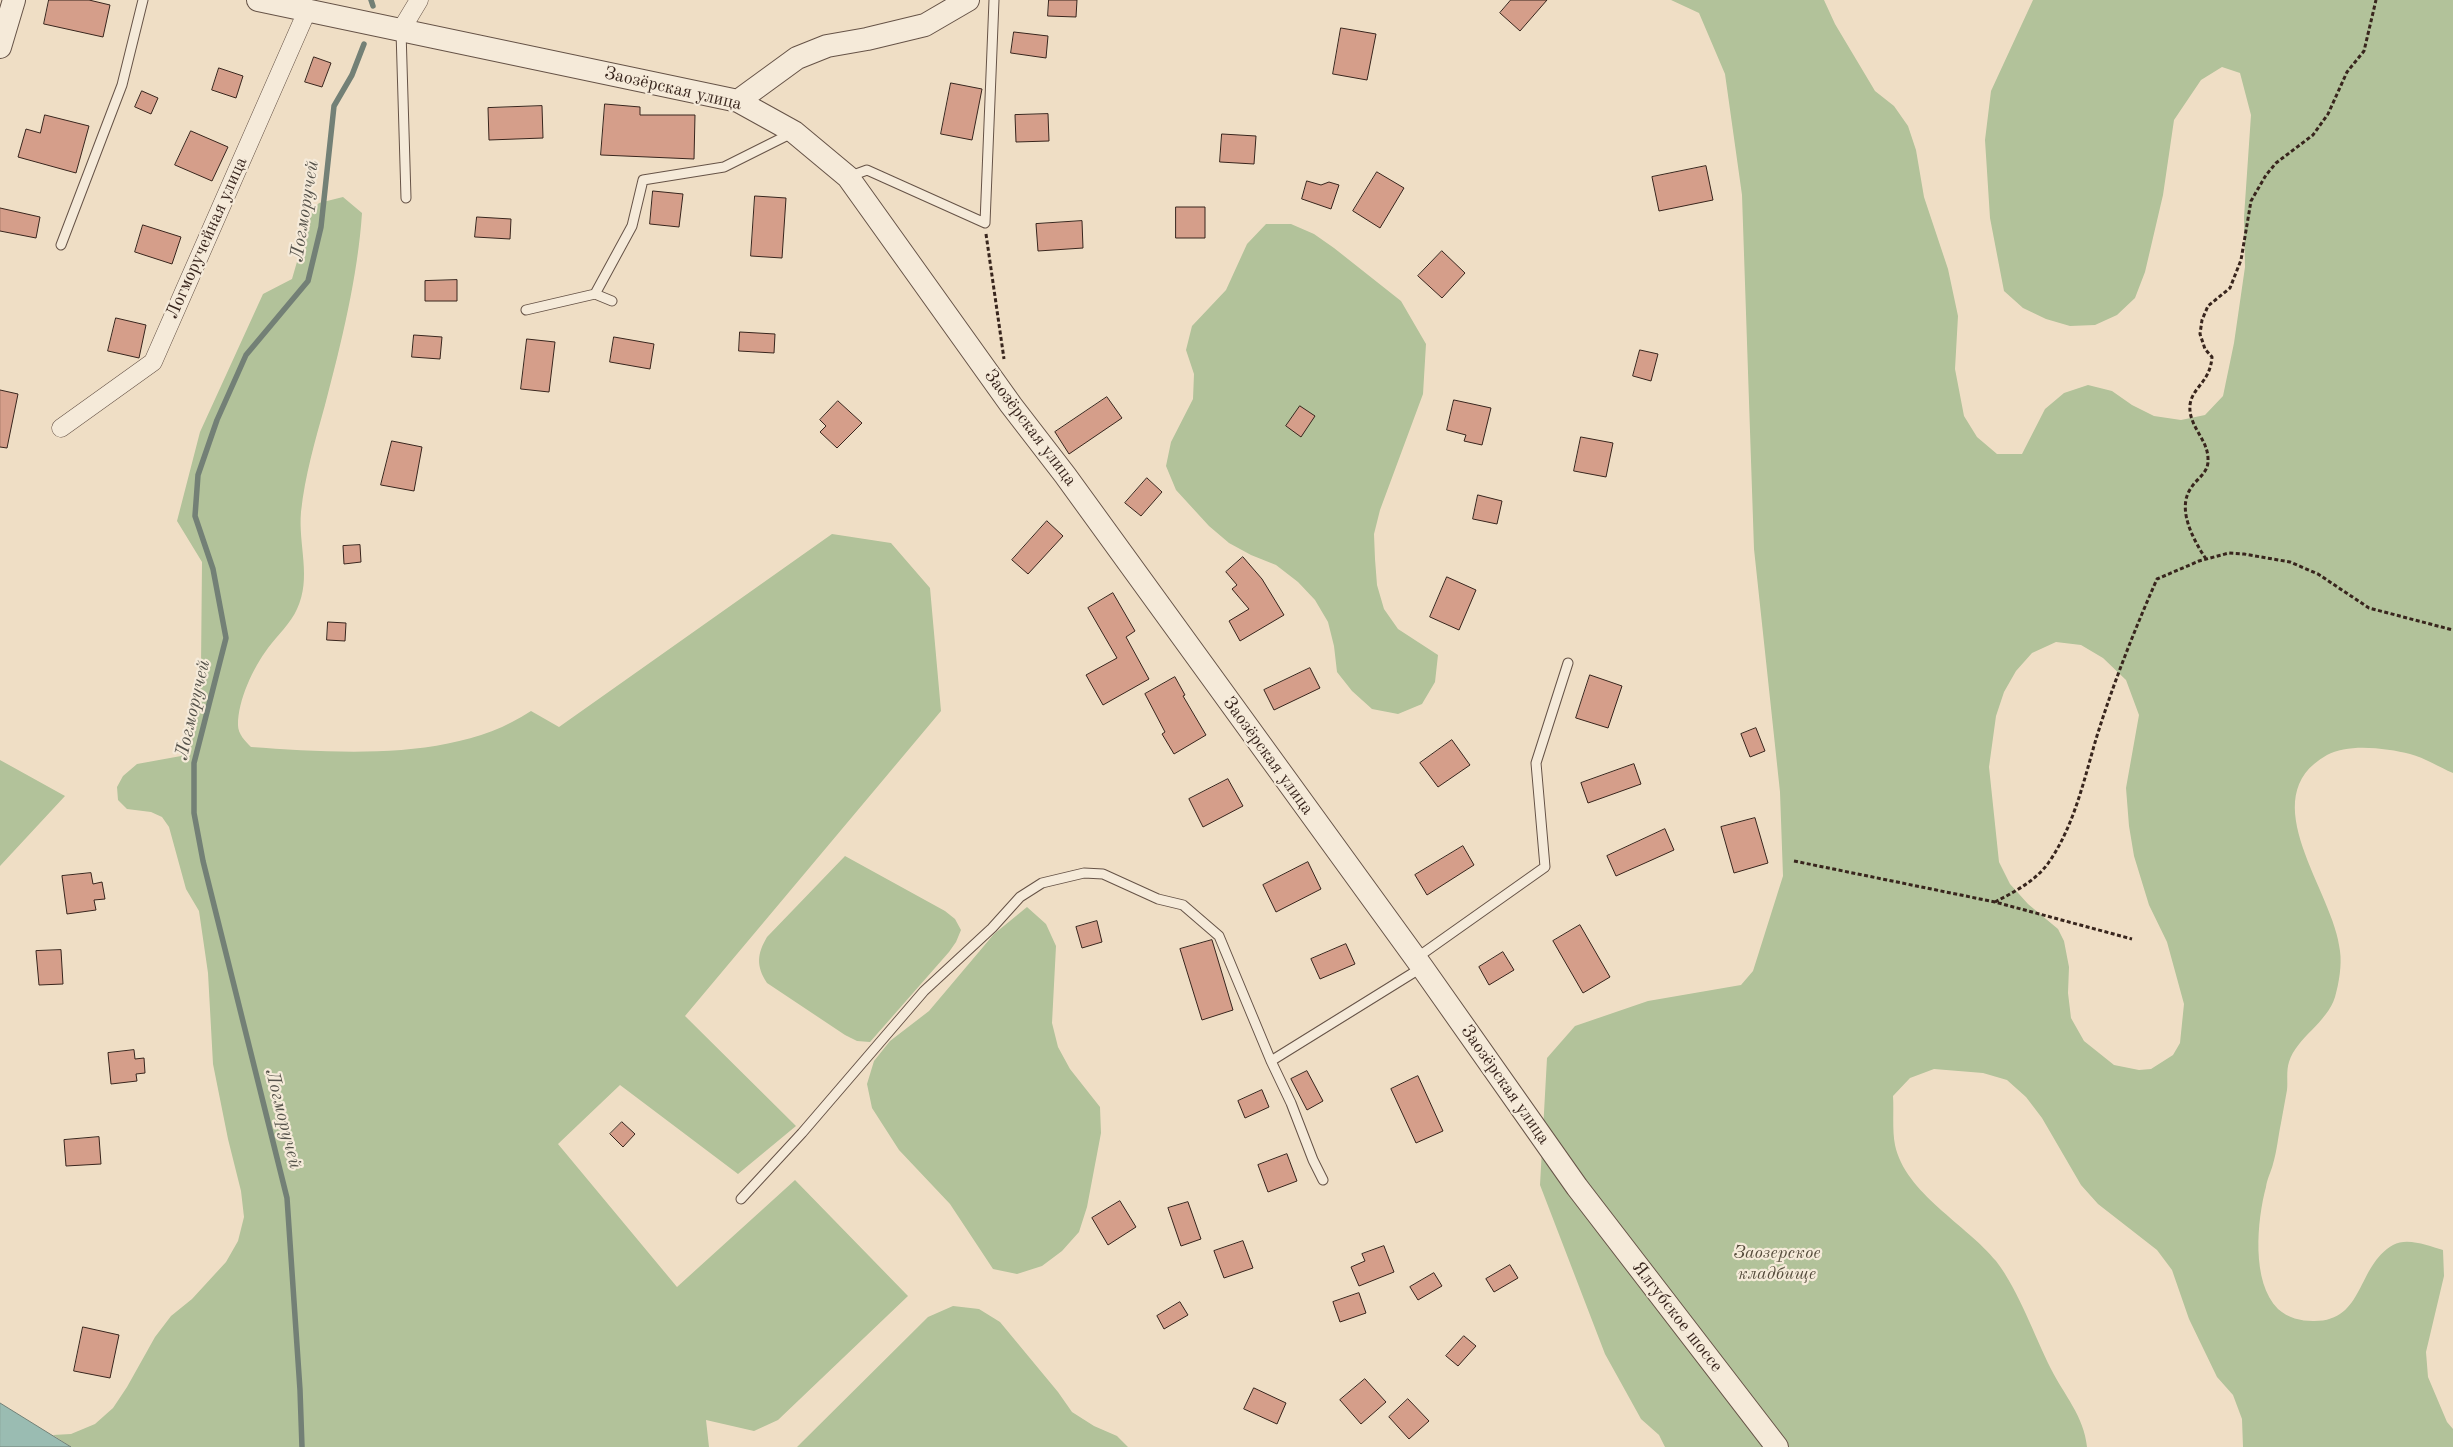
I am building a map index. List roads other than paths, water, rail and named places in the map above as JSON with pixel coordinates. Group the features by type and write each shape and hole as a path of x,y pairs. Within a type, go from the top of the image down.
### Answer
{"street":[{"path":"0,47 14,0"},
{"name":"Заозёрская улица","path":"258,0 738,101 794,132 848,177 1011,405 1065,475 1418,963 1577,1187"},
{"path":"401,30 419,0"},
{"path":"738,101 797,58 827,46 867,39 924,25 968,0"},
{"name":"Логморучейная улица","path":"61,428 152,362 307,11"},
{"name":"Ялгубское шоссе","path":"1577,1187 1777,1447"}],"lane":[{"path":"61,245 122,85 143,0"},
{"path":"848,177 867,170 984,223 994,0"},
{"path":"401,30 406,198"},
{"path":"595,294 632,226 643,180 724,167 794,132"},
{"path":"526,310 595,294 612,301"},
{"path":"1271,1061 1418,963 1545,867 1536,763 1568,663"},
{"path":"740,1199 802,1133 943,971 992,928 1020,897 1042,883 1084,873 1103,874 1158,899 1183,905 1219,936 1271,1061 1324,1180"}],"water":[{"path":"0,1403 71,1447 0,1447"}],"waterway":[{"name":"Логморучей","path":"371,0 373,6"},
{"name":"Логморучей","path":"302,1447 287,1198 203,861 194,813 194,763 226,638 213,569 195,516 198,475 217,420 246,355 308,281 321,227 334,106 352,75 364,44"}],"park label":[{"name":"Заозерское кладбище","path":"1777,1263"}]}
